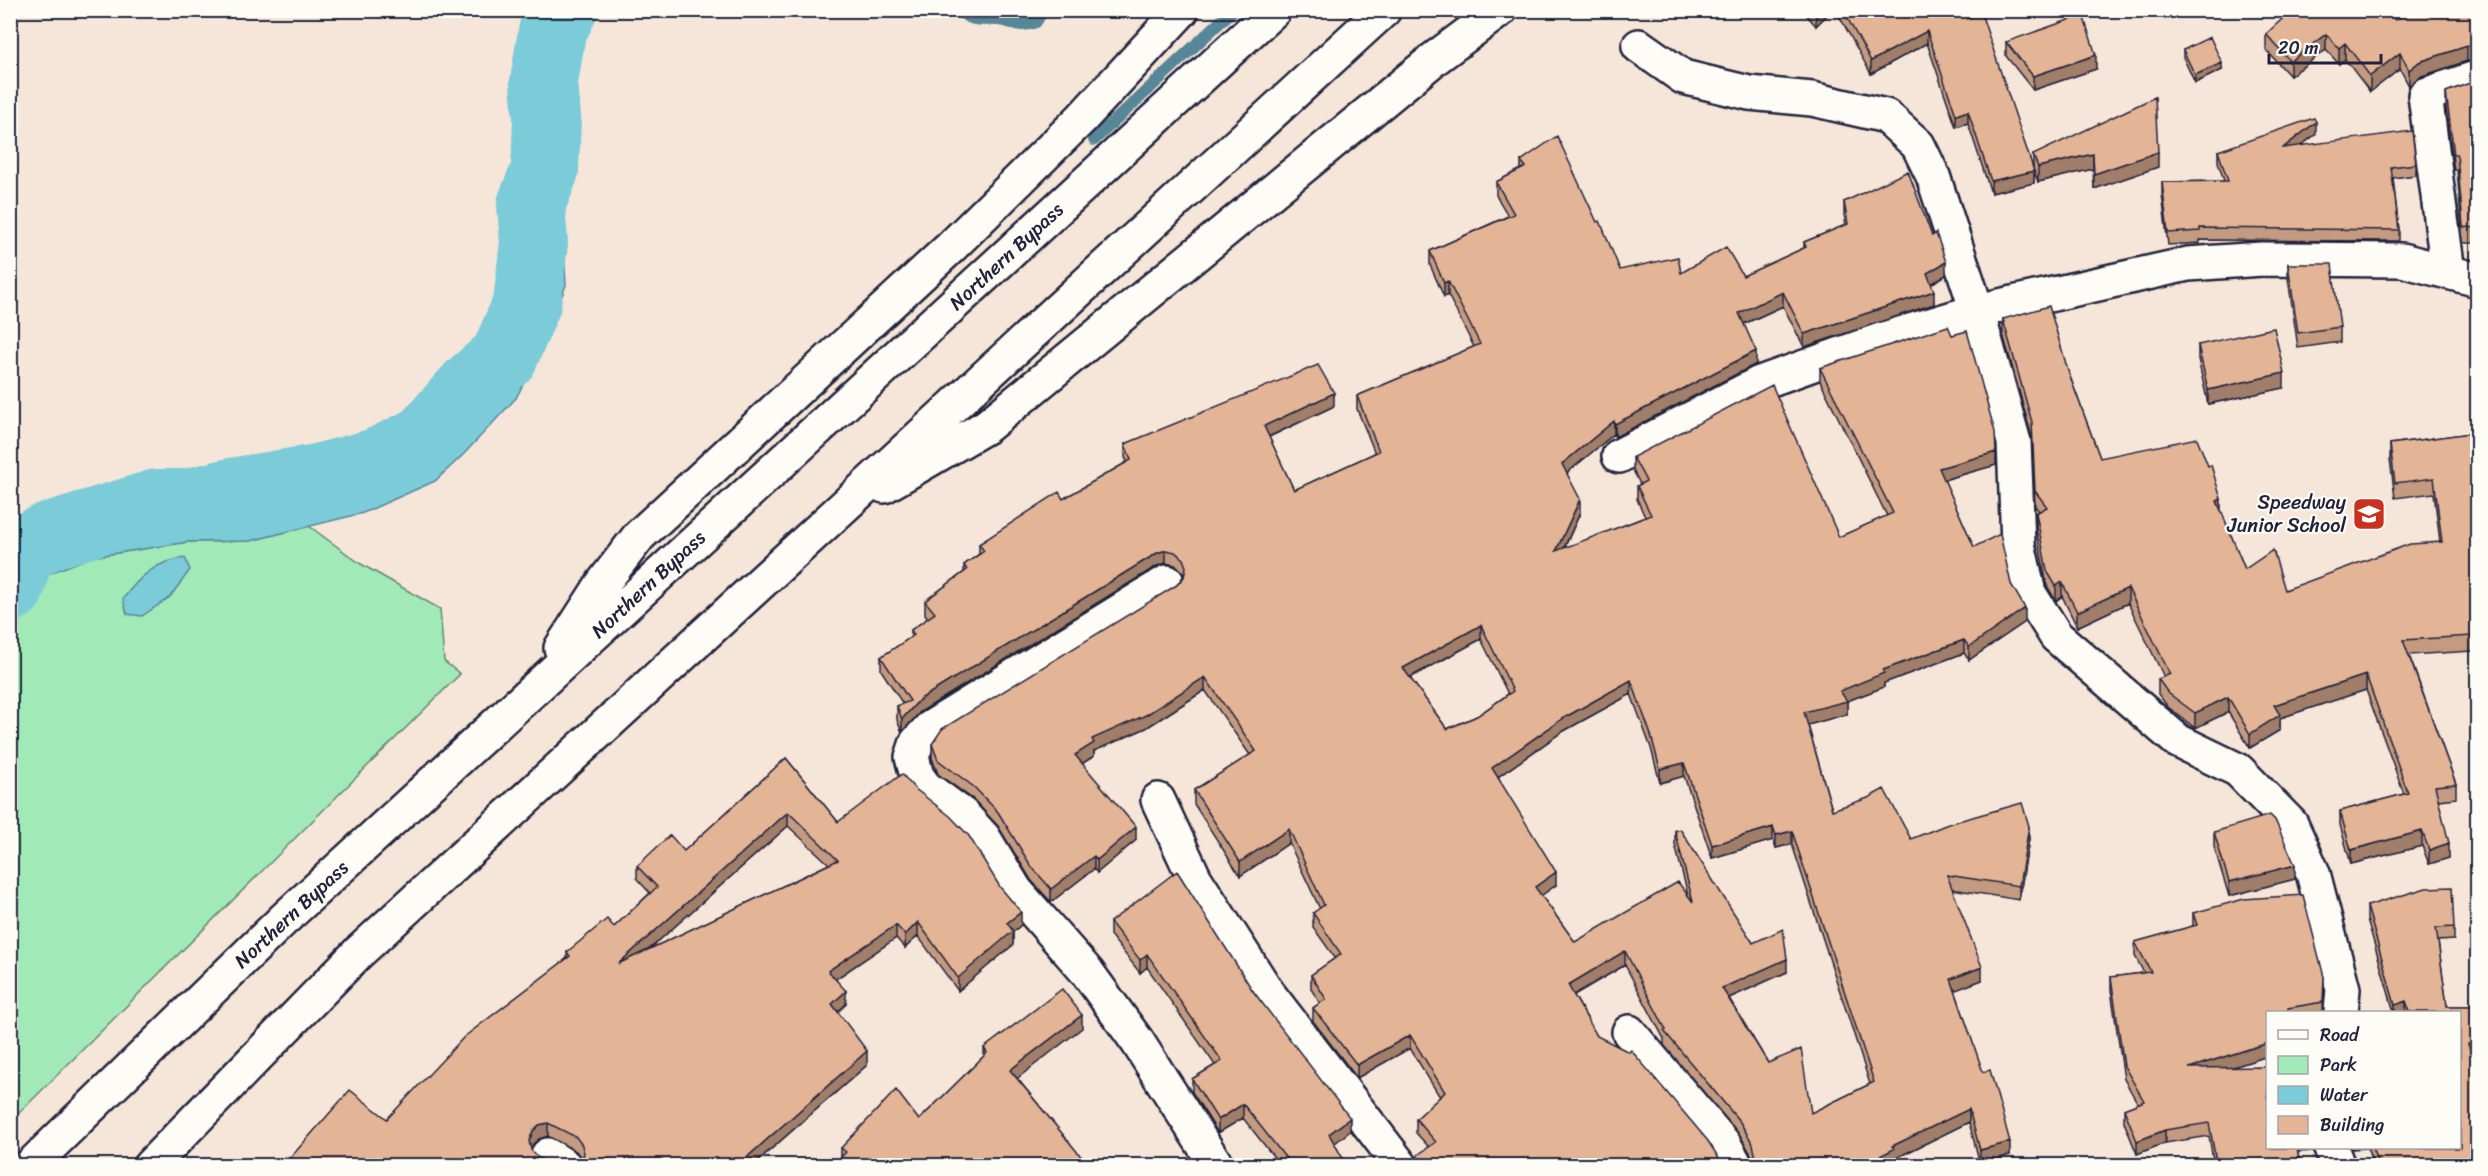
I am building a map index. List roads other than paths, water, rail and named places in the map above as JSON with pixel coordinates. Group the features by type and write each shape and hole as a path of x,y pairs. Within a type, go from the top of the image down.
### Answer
{"main road":[{"path":"536,687 603,583 639,536 950,248 1082,118 1182,10"},
{"name":"Northern Bypass","path":"30,1166 283,920 1274,10"},
{"path":"150,1166 358,953 1384,10"},
{"path":"829,519 987,426 1434,59 1500,10"},
{"path":"1639,45 1683,77 1749,93 1812,99 1886,116 1918,145 1933,176 1977,311 2013,442 2018,544 2030,593 2056,636 2178,741 2238,770 2291,824 2313,873 2343,989 2341,1011"},
{"path":"1619,456 1760,383 1883,339 1977,311 2188,264 2262,259 2402,260 2463,276 2425,95 2473,79"},
{"path":"1167,582 930,728 917,742 912,757 917,776 925,787 963,815 984,838 1016,891 1087,972 1137,1041 1217,1166"},
{"path":"1158,800 1195,879 1268,993 1401,1166"},
{"path":"1629,1032 1717,1136 1736,1166"},
{"path":"2331,1149 2338,1166"}],"water":[{"path":"575,11 599,11 576,55 567,109 572,163 568,194 562,214 566,285 543,347 516,398 463,455 435,481 363,513 250,541 188,542 91,557 11,588 51,556 170,515 285,485 307,483 339,487 380,481 393,468 414,461 442,444 503,373 520,328 528,296 522,253 534,216 542,142 555,73"},
{"path":"185,558 190,570 170,597 142,616 127,614 123,599 142,577 157,566"}],"waterway":[{"path":"10,588 21,550 49,536 157,503 186,503 231,492 317,478 377,462 424,439 471,386 504,357 527,303 534,242 531,205 545,170 547,118 544,82 552,32 563,10"},
{"path":"957,10 973,19 998,20 1019,25 1036,22 1043,10"},
{"path":"1094,140 1233,10"}],"place":[{"name":"Speedway Junior School","path":"2369,514"}]}
